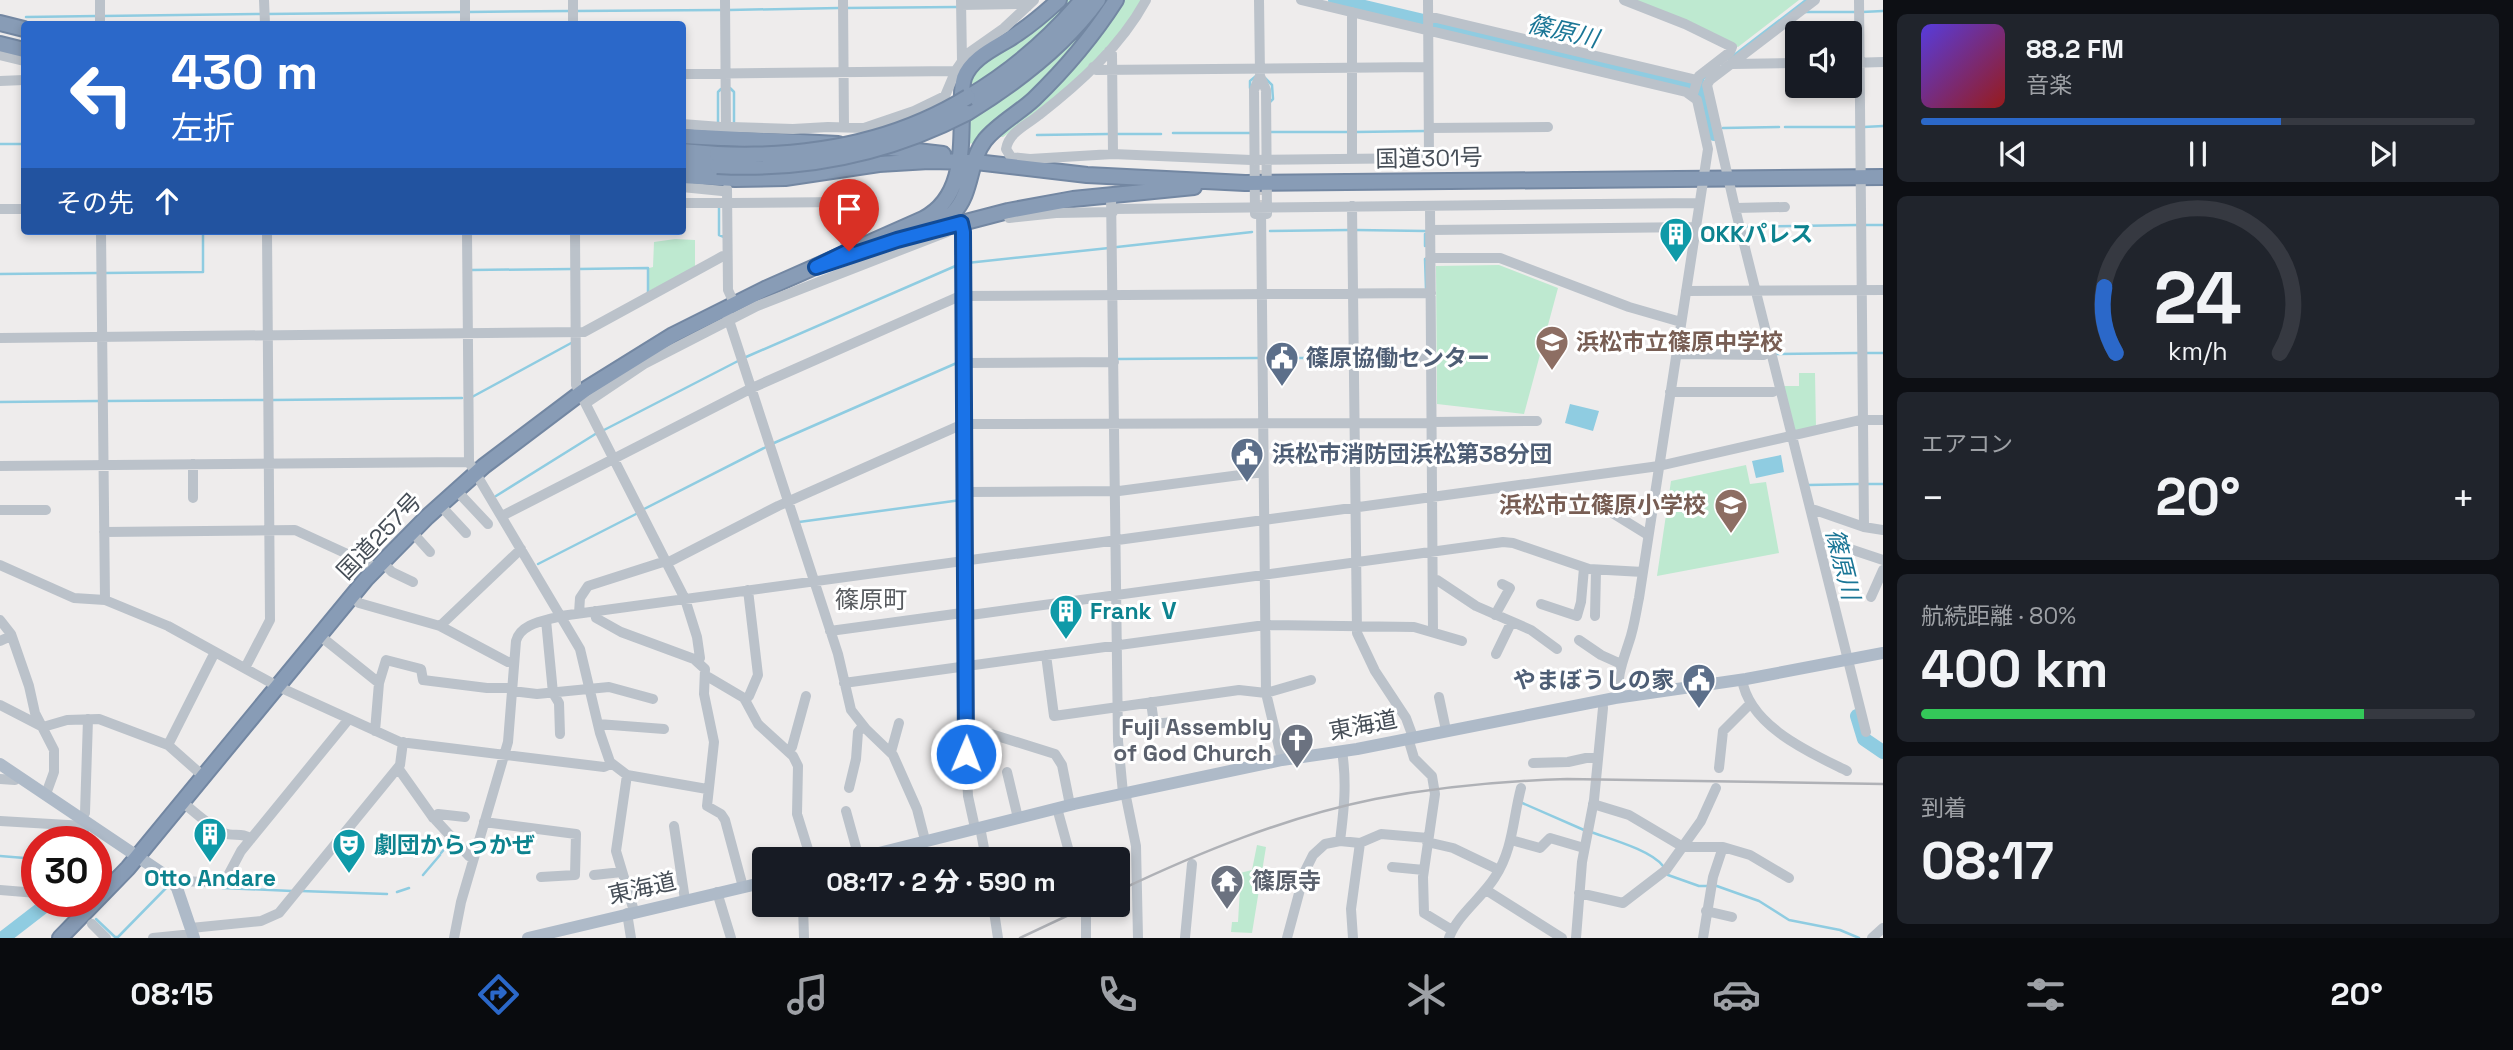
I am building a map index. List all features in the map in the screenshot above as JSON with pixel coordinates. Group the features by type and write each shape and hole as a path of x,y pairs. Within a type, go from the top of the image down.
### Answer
{"highway":[{"name":"国道257号","path":"112,882 138,856 352,596 456,490 473,467 583,398 651,348 939,209 950,193 960,160 962,89 970,67 1027,27 1059,0"},
{"path":"723,176 783,154 852,144 919,122 1000,77 1037,47 1082,0"},
{"path":"686,165 723,176 855,156 912,138 967,113 1008,87 1045,57 1098,0"},
{"path":"885,234 925,223 943,212 957,197 965,167 976,162 987,138 1020,112 1057,76 1090,37 1116,0"},
{"path":"0,23 21,28"},
{"path":"0,44 21,49"},
{"path":"686,136 726,132 848,144 960,160"},
{"path":"686,153 723,176"},
{"path":"686,176 809,176 896,162 960,160"},
{"name":"国道301号","path":"960,160 1077,174 1255,183 1883,177"},
{"name":"国道257号","path":"816,267 918,234 941,222 959,207 967,193 976,162"},
{"path":"918,234 1030,207 1113,205 1255,183"},
{"name":"国道257号","path":"60,938 79,917"}],"main road":[{"name":"東海道","path":"900,847 1124,792 1282,760 1883,653"},
{"path":"0,764 168,877 175,886 192,933"},
{"name":"東海道","path":"537,937 631,912 752,885"}],"street":[{"path":"100,0 100,21"},
{"path":"264,0 265,21"},
{"path":"465,0 465,21"},
{"path":"573,0 573,21"},
{"path":"725,0 726,132"},
{"path":"842,0 844,127"},
{"path":"1146,0 1130,26 1109,51 1052,105 1009,139 1006,149 1011,157 1030,159 1108,155 1429,158 1428,0"},
{"path":"1259,0 1260,158 1255,183 1261,208 1268,273 1262,291 1266,693 1282,760"},
{"path":"1301,0 1352,12 1428,23 1695,87"},
{"path":"1624,0 1732,47 1726,64"},
{"path":"1815,0 1726,64 1707,85 1790,438 1819,541 1845,659 1866,732"},
{"path":"1857,21 1859,0"},
{"path":"961,61 961,2 1030,4"},
{"path":"686,125 726,132 869,127 935,102 948,93 961,61 1030,4"},
{"path":"1352,12 1352,159"},
{"path":"1428,23 1695,87"},
{"path":"1108,155 1112,70 1112,54 1109,51"},
{"path":"0,55 21,60"},
{"path":"1862,63 1883,62"},
{"path":"1619,698 1621,664 1631,636 1643,572 1708,144 1695,87 1702,73 1726,64 1785,63"},
{"path":"1093,67 1096,70 1260,72 1428,67"},
{"path":"686,74 956,71"},
{"path":"0,81 21,80"},
{"path":"1856,98 1860,177 1864,527"},
{"path":"1429,128 1548,127"},
{"path":"1077,174 1108,155"},
{"path":"686,186 723,176"},
{"path":"723,176 727,203 722,220 727,235"},
{"path":"723,176 727,203"},
{"path":"723,176 730,310 752,388 830,631 851,710 863,726 891,752 915,804 925,840"},
{"path":"686,203 845,202 845,242 849,251"},
{"path":"1138,938 1137,855 1119,761 1117,707 1113,205 1261,208 1699,203"},
{"path":"1352,206 1356,626 1359,640 1370,662 1406,718 1414,758 1433,779 1435,794 1424,870 1424,913 1450,934 1499,870 1511,840 1521,788"},
{"path":"1430,206 1433,632"},
{"path":"1735,208 1785,207"},
{"path":"0,209 21,209"},
{"path":"730,310 783,295 961,225 964,296 967,791 983,847"},
{"path":"1430,230 1696,227"},
{"path":"101,235 105,600"},
{"path":"245,668 270,620 267,235"},
{"path":"467,235 473,467 580,649 598,724 611,764 627,775 707,789"},
{"path":"575,235 576,385 685,599 697,637 700,658 698,661"},
{"path":"0,338 576,333 584,332 727,256"},
{"path":"1430,258 1500,258 1629,307 1681,322"},
{"path":"1686,290 1883,290"},
{"path":"502,516 752,388 964,296 1114,296 1262,291 1431,293"},
{"path":"1676,354 1764,355"},
{"path":"1353,359 1431,358"},
{"path":"964,363 1114,362"},
{"path":"1670,392 1773,392"},
{"path":"454,938 459,908 508,742 514,662 518,634 522,629 561,616 595,611 1659,466 1863,420 1883,420"},
{"path":"579,614 580,598 588,586 667,562 788,501 965,424 1537,421"},
{"path":"193,464 193,498"},
{"path":"0,466 269,464 473,467"},
{"path":"965,492 1116,491 1264,472"},
{"path":"456,490 488,524"},
{"path":"1593,501 1648,535"},
{"path":"440,505 466,533"},
{"path":"0,510 41,507"},
{"path":"1811,511 1883,530"},
{"path":"104,532 295,530 413,582"},
{"path":"412,532 430,552"},
{"path":"1819,541 1883,560"},
{"path":"830,631 1508,542 1584,568 1643,572"},
{"path":"440,625 522,548"},
{"path":"0,565 74,598 105,600 167,626 277,686 348,720 403,742 604,767 611,764"},
{"path":"1541,604 1577,616 1584,568"},
{"path":"1595,616 1596,570"},
{"path":"1871,597 1883,570"},
{"path":"1433,580 1495,615 1531,630 1558,649"},
{"path":"1495,615 1510,588 1502,584"},
{"path":"745,700 758,675 748,590"},
{"path":"352,596 359,603 440,625 508,662 514,662"},
{"path":"595,611 596,618 621,632 698,661 705,669 705,699 714,738 706,806 721,814 725,820 743,887"},
{"path":"0,620 11,636 29,686 35,713 52,742 54,772 46,794"},
{"path":"547,620 554,693 559,703 560,734"},
{"path":"1496,654 1511,623"},
{"path":"844,683 1265,625 1414,626 1462,641"},
{"path":"319,635 379,683"},
{"path":"0,641 11,636"},
{"path":"1579,640 1601,655 1621,664"},
{"path":"168,745 215,652"},
{"path":"1046,656 1055,719 1117,707 1239,690 1266,693 1311,680"},
{"path":"375,731 379,683 386,660 421,669 422,680 537,694 614,688 653,699"},
{"path":"705,676 745,700 758,724 788,751 798,766 796,808 807,847"},
{"path":"1742,679 1745,695 1751,704 1793,743 1847,771"},
{"path":"788,751 792,747 806,696"},
{"path":"1439,697 1446,730"},
{"path":"1576,938 1584,848 1593,804 1602,701"},
{"path":"1151,702 1154,724 1169,725"},
{"path":"1719,768 1723,731 1751,704"},
{"path":"0,705 42,727 67,720 99,719 168,745 204,776"},
{"path":"0,821 85,826 88,719"},
{"path":"175,886 181,881 224,883 241,851 348,720"},
{"path":"891,752 899,723"},
{"path":"598,724 664,729"},
{"path":"847,784 856,759 858,732 863,726"},
{"path":"967,738 991,734 1055,754 1062,765 1063,806 1069,847"},
{"path":"153,938 274,917 398,768 403,742"},
{"path":"1340,841 1346,796 1342,751"},
{"path":"1534,763 1598,758"},
{"path":"398,768 433,818 474,858"},
{"path":"1007,772 1018,818"},
{"path":"627,775 617,844 631,912 631,938"},
{"path":"0,779 15,780 18,776"},
{"path":"1579,893 1626,902 1639,889 1664,873 1707,812 1716,788"},
{"path":"182,802 221,832 247,835 251,839"},
{"path":"1593,804 1629,815 1683,846 1723,847 1750,855 1789,878"},
{"path":"846,811 854,847"},
{"path":"433,818 438,814 465,817"},
{"path":"484,822 576,834 575,875 541,877"},
{"path":"674,826 685,900"},
{"path":"1287,938 1302,879 1309,863 1325,844 1340,841 1360,844 1381,834 1428,840 1453,848 1499,870"},
{"path":"1511,840 1541,848 1550,838 1584,848"},
{"path":"1353,938 1351,909 1360,844"},
{"path":"1703,938 1713,877 1723,847"},
{"path":"1185,938 1192,864"},
{"path":"1392,867 1424,870"},
{"path":"594,875 622,872"},
{"path":"0,890 21,891"},
{"path":"1486,890 1555,936"},
{"path":"717,892 727,937"},
{"path":"1706,911 1732,916"},
{"path":"803,917 804,938"},
{"path":"995,917 998,938"},
{"path":"1086,917 1086,938"},
{"path":"92,924 106,938"},
{"path":"1872,938 1883,928"}],"green space":[{"path":"1065,0 1071,0 1024,48 982,80 971,84 974,70"},
{"path":"1121,0 1142,0 1114,40 1080,76 1042,108 1003,137 999,137"},
{"path":"1631,0 1799,0 1738,47"},
{"path":"1085,28 1089,28 1042,85 983,133 975,143 967,144 966,123 1032,79"},
{"path":"695,240 695,268 649,291 649,268 653,267 654,242"},
{"path":"1499,265 1558,288 1524,414 1437,404 1436,266"},
{"path":"1799,373 1815,373 1816,428 1796,433 1782,386 1799,386"},
{"path":"1746,465 1750,484 1766,482 1779,553 1657,576 1671,481"},
{"path":"1257,845 1266,847 1252,933 1231,932 1232,922 1238,922 1240,888 1219,887 1220,878 1252,870"}],"water":[{"path":"1570,404 1599,411 1593,431 1565,423"},
{"path":"1781,455 1784,472 1756,478 1752,461"}],"waterway":[{"name":"篠原川","path":"1335,0 1688,84 1704,98 1714,134"},
{"path":"1729,59 1806,0"},
{"path":"846,8 957,7"},
{"path":"729,10 839,8"},
{"path":"576,11 721,10"},
{"path":"469,12 570,11"},
{"path":"1862,12 1883,11"},
{"path":"267,14 462,12"},
{"path":"1805,12 1855,12"},
{"path":"103,16 261,14"},
{"path":"26,17 97,16"},
{"path":"1701,92 1703,79 1717,68"},
{"path":"1250,88 1250,81 1256,76"},
{"path":"1265,78 1272,85 1273,99 1270,102"},
{"path":"730,88 734,92 734,122"},
{"path":"718,123 718,92 721,89"},
{"path":"1864,127 1883,126"},
{"path":"1723,128 1779,127"},
{"path":"1785,127 1856,127"},
{"path":"1356,132 1426,131"},
{"path":"1271,132 1348,132"},
{"path":"1173,133 1250,133"},
{"path":"1037,135 1109,134"},
{"path":"1116,134 1161,134"},
{"path":"0,144 21,144"},
{"path":"719,206 719,235 724,237"},
{"path":"1742,227 1857,225"},
{"path":"1865,225 1883,225"},
{"path":"1270,231 1349,230"},
{"path":"1356,230 1425,231"},
{"path":"1117,247 1252,232"},
{"path":"1425,234 1425,246"},
{"path":"105,273 203,272 203,235"},
{"path":"967,263 1109,248"},
{"path":"1425,259 1426,289"},
{"path":"746,357 960,264"},
{"path":"579,269 648,268 648,292"},
{"path":"471,270 572,269"},
{"path":"0,274 98,273"},
{"path":"472,397 573,342"},
{"path":"1775,354 1858,353"},
{"path":"1866,353 1883,353"},
{"path":"1118,359 1258,358"},
{"path":"1269,358 1275,358"},
{"path":"1279,358 1323,358"},
{"path":"1329,358 1350,358"},
{"path":"604,430 738,361"},
{"path":"774,443 959,362"},
{"path":"273,400 462,398"},
{"path":"107,401 264,400"},
{"path":"0,402 99,401"},
{"path":"496,496 597,433"},
{"path":"644,509 766,447"},
{"path":"1808,485 1860,484"},
{"path":"1866,484 1883,484"},
{"path":"799,522 961,500"},
{"path":"538,564 638,513"},
{"name":"篠原川","path":"1857,716 1864,739 1883,752"},
{"path":"1520,802 1584,830"},
{"path":"1591,832 1640,850 1663,866"},
{"path":"441,853 451,841"},
{"path":"423,875 440,855"},
{"path":"0,856 21,858"},
{"path":"1668,875 1699,886 1708,886"},
{"path":"96,919 118,937 169,885"},
{"path":"1714,885 1759,901 1789,920 1840,930 1859,938"},
{"path":"222,888 292,891"},
{"path":"397,892 409,888"},
{"path":"301,891 387,894"},
{"path":"3,938 30,917"}],"tunnel":[{"path":"1260,155 1261,210"}],"railway":[{"path":"1130,886 1212,849 1309,815 1422,791 1567,779 1883,784"},
{"path":"1020,938 1065,917"}],"place":[{"name":"OKKパレス","path":"1676,264"},
{"name":"浜松市立篠原中学校","path":"1552,372"},
{"name":"篠原協働センター","path":"1282,388"},
{"name":"浜松市消防団浜松第38分団","path":"1247,484"},
{"name":"浜松市立篠原小学校","path":"1731,535"},
{"name":"Frank Ⅴ","path":"1066,641"},
{"name":"やまぼうしの家","path":"1699,710"},
{"name":"Fuji Assembly of God Church","path":"1297,770"},
{"name":"Otto Andare","path":"210,864"},
{"name":"劇団からっかぜ","path":"349,875"},
{"name":"篠原寺","path":"1227,911"}],"district":[{"name":"篠原町","path":"871,599"}],"route":[{"path":"849,251 816,267 877,246 961,223 966,754"}]}
